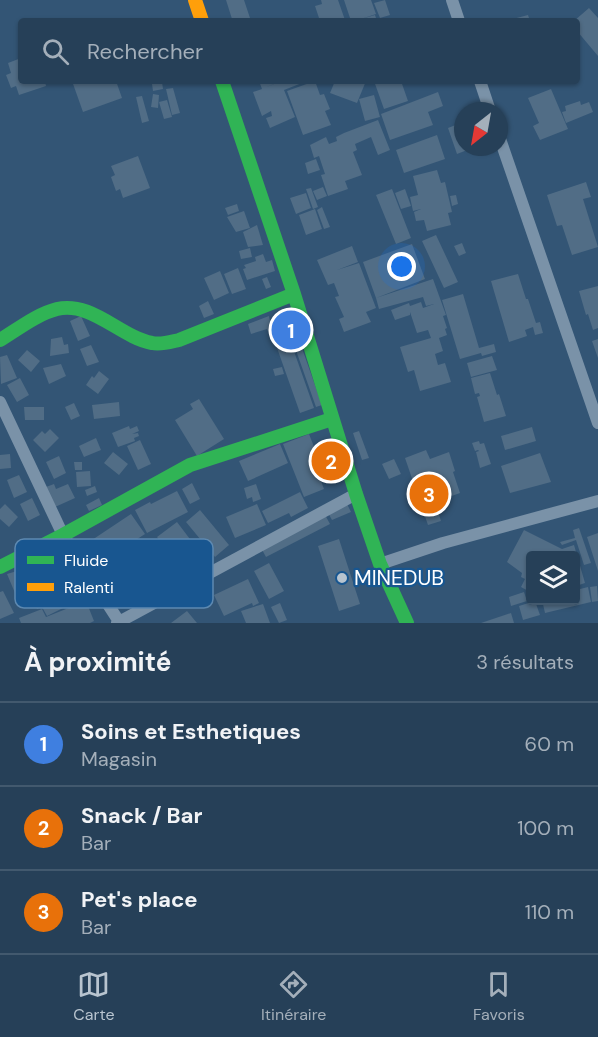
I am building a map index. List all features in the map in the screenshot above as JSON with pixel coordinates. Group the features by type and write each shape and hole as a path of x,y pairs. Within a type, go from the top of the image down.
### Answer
{"street":[{"path":"195,0 201,18"},
{"path":"452,0 458,18"},
{"path":"223,84 294,294 380,564 408,623"},
{"path":"481,84 487,102"},
{"path":"506,156 598,423"},
{"path":"0,340 59,309 72,309 99,317 148,342 163,344 179,340 294,294"},
{"path":"0,402 66,539"},
{"path":"55,539 190,465 332,419"},
{"path":"213,572 356,494"},
{"path":"380,564 443,543 598,501"},
{"path":"0,567 15,559"},
{"path":"109,608 118,623 146,608"}],"building":[{"path":"226,0 244,0 250,18 232,18"},
{"path":"321,0 338,0 344,18 319,18 315,6 322,4"},
{"path":"344,0 371,0 376,14 364,18 350,18"},
{"path":"385,0 390,15 380,18 374,3"},
{"path":"589,8 598,18 598,56 580,35 580,18 577,18"},
{"path":"18,59 18,84 46,84 46,86 19,95 16,86 11,88 6,75 11,73 8,63"},
{"path":"73,84 117,84 122,98 83,112"},
{"path":"152,84 162,84 163,89 153,91"},
{"path":"260,84 274,84 267,87 274,84 299,84 284,90 295,117 270,128 266,118 272,116 271,111 262,116 253,92 262,89"},
{"path":"307,84 316,84 320,95 324,94 330,109 325,111 331,125 303,135 287,91"},
{"path":"334,84 365,84 357,103 330,93"},
{"path":"375,84 402,84 408,101 384,109"},
{"path":"173,88 180,113 172,115 166,89"},
{"path":"551,89 568,129 540,140 533,126 539,123 528,98"},
{"path":"438,92 443,106 428,112 433,125 390,140 381,114"},
{"path":"153,94 159,95 158,108 151,107"},
{"path":"374,95 380,117 365,121 359,99"},
{"path":"142,96 149,121 142,123 136,97"},
{"path":"167,100 172,117 164,119 159,102"},
{"path":"580,101 581,105 589,102 593,112 566,123 562,112 566,111 565,106"},
{"path":"378,120 390,150 378,155 371,137 355,144 357,150 353,152 362,175 345,181 348,189 328,196 321,175 325,174 319,156 314,158 310,145 326,137 329,144 337,141 336,137 344,133"},
{"path":"454,126 454,145 448,128"},
{"path":"437,135 445,159 404,173 396,150"},
{"path":"138,156 150,188 123,198 120,189 116,191 111,177 115,175 111,166"},
{"path":"316,159 320,170 308,174 305,163"},
{"path":"437,170 441,183 445,182 452,212 448,213 451,225 427,231 424,220 416,221 414,212 421,209 413,211 410,197 418,195 413,176"},
{"path":"586,182 591,197 583,199 598,247 572,255 562,225 557,226 547,195"},
{"path":"323,187 327,196 317,200 313,191"},
{"path":"311,188 318,207 313,209 306,189"},
{"path":"392,189 411,238 396,244 376,195"},
{"path":"405,189 411,206 401,209 395,193"},
{"path":"306,193 311,208 296,214 290,198"},
{"path":"456,195 458,204 452,206 450,196"},
{"path":"237,204 239,211 228,215 225,208"},
{"path":"322,207 330,227 324,229 317,210"},
{"path":"315,209 322,229 306,235 299,215"},
{"path":"244,211 250,228 236,232 227,217"},
{"path":"257,225 263,245 248,247 243,232"},
{"path":"436,235 458,282 444,288 422,241"},
{"path":"462,243 466,253 459,256 454,246"},
{"path":"412,244 425,279 376,298 363,262"},
{"path":"352,246 358,262 337,270 359,263 376,308 366,312 371,322 344,332 339,319 344,317 335,297 339,296 334,283 328,285 317,260"},
{"path":"250,248 252,257 241,259 239,251"},
{"path":"263,254 266,262 272,260 275,271 247,280 244,265 256,261 255,257"},
{"path":"238,268 246,289 232,294 224,274"},
{"path":"220,271 229,293 214,300 204,278"},
{"path":"518,274 536,323 540,322 543,333 535,335 533,327 525,330 527,336 509,342 491,281"},
{"path":"267,277 271,287 266,289 262,279"},
{"path":"433,279 446,315 443,316 447,328 445,329 447,335 439,338 443,351 435,354 438,365 445,363 451,382 420,391 414,370 408,372 400,347 431,338 428,330 417,333 410,312 410,315 395,320 391,310 409,303 410,306 421,302 423,308 434,304 426,306 423,297 379,309 376,298"},
{"path":"598,286 598,328 593,330 579,291"},
{"path":"463,294 479,348 494,344 496,352 482,356 481,353 460,359 442,300"},
{"path":"208,301 214,314 204,318 199,306"},
{"path":"290,314 297,336 273,345 267,329 251,334 248,324 269,316 270,321"},
{"path":"81,316 90,336 78,341 70,321"},
{"path":"62,337 64,345 68,344 69,353 50,356 51,339"},
{"path":"298,337 322,405 316,407 292,339"},
{"path":"598,339 598,358 592,341"},
{"path":"290,340 314,408 300,413 276,345"},
{"path":"91,345 99,362 87,366 80,349"},
{"path":"27,350 40,361 31,372 18,360"},
{"path":"7,355 17,378 1,384 0,357"},
{"path":"492,356 497,370 471,377 467,363"},
{"path":"61,364 66,376 49,384 43,368"},
{"path":"282,367 284,374 275,376 273,369"},
{"path":"99,371 109,379 98,394 86,385"},
{"path":"490,373 506,416 484,422 477,397 480,396 479,393 475,394 471,378"},
{"path":"20,378 29,395 17,402 7,385"},
{"path":"199,399 224,439 197,456 175,420 193,409 190,404"},
{"path":"119,402 120,416 94,419 92,405"},
{"path":"74,403 80,416 71,420 65,407"},
{"path":"24,407 44,407 44,420 25,420"},
{"path":"129,426 130,429 137,426 139,431 132,434 138,433 139,436 134,438 135,441 118,447 112,433"},
{"path":"532,427 536,441 505,450 501,436"},
{"path":"50,429 59,438 45,452 33,440 42,431 45,434"},
{"path":"359,431 369,458 362,460 353,433"},
{"path":"309,434 318,457 334,451 342,473 321,481 324,489 304,497 283,444"},
{"path":"96,438 101,450 84,457 79,446"},
{"path":"140,440 151,464 138,470 127,446"},
{"path":"479,441 480,444 484,443 491,464 480,468 476,452 479,451 475,451 472,443"},
{"path":"280,444 288,463 248,481 239,461"},
{"path":"426,450 430,459 449,452 460,493 435,502 441,521 428,525 405,458"},
{"path":"113,452 128,464 119,475 104,463"},
{"path":"540,453 551,482 510,493 501,466"},
{"path":"10,454 11,468 0,469 0,455"},
{"path":"59,456 66,473 54,479 46,462"},
{"path":"394,459 401,474 389,479 382,464"},
{"path":"74,462 82,462 82,470 75,470"},
{"path":"90,471 91,486 77,487 76,472"},
{"path":"19,475 27,492 14,498 7,480"},
{"path":"192,483 200,499 190,504 182,489"},
{"path":"54,484 56,489 68,484 75,498 55,507 46,487"},
{"path":"256,484 261,499 253,502 252,497 247,499 244,488"},
{"path":"95,486 97,492 87,496 85,490"},
{"path":"177,491 188,512 147,533 135,510"},
{"path":"300,492 308,508 291,517 289,513 268,523 262,511"},
{"path":"32,498 40,515 28,521 20,504"},
{"path":"99,498 102,505 89,511 86,505"},
{"path":"346,502 351,512 332,520 327,511"},
{"path":"5,504 18,517 9,527 0,519 0,509"},
{"path":"257,504 266,525 235,538 226,517"},
{"path":"200,510 229,545 215,557 213,539 200,539 186,522"},
{"path":"324,513 330,524 266,557 260,546"},
{"path":"131,514 145,534 137,539 94,539"},
{"path":"177,522 190,539 158,539 157,537"},
{"path":"579,528 591,563 584,565 576,540 562,545 560,542 575,538 573,530"},
{"path":"524,530 562,549 574,545 576,551 526,551 526,590 521,587 525,579 521,577 522,573 507,562"},
{"path":"598,533 598,571 587,537"},
{"path":"339,539 360,604 339,611 318,546"},
{"path":"269,563 284,591 269,599 254,571"},
{"path":"580,566 585,583 580,585"},
{"path":"15,572 15,593 7,574"},
{"path":"248,579 259,603 253,606 252,603 224,616 214,595"},
{"path":"597,586 598,601 592,602 590,587"},
{"path":"588,587 591,602 580,605 580,589"},
{"path":"3,591 14,613 0,619 0,592"},
{"path":"524,592 526,601 511,606 509,597"},
{"path":"280,603 287,620 279,623 271,607"},
{"path":"263,604 270,623 246,623 241,611"},
{"path":"536,605 540,615 523,620 519,606"},
{"path":"543,605 578,605 545,613"},
{"path":"43,608 63,608 47,616"},
{"path":"68,608 89,608 94,621 90,623 21,623 19,618 42,609 46,617"},
{"path":"187,611 197,623 171,623"},
{"path":"511,613 514,623 481,623"}],"traffic: fast":[{"path":"223,84 294,294 356,494 380,564 407,623"},
{"path":"0,340 42,314 70,308 94,315 140,339 155,344 166,343 179,340 294,294"},
{"path":"55,539 190,465 332,419"},
{"path":"0,567 15,559"}],"traffic: slow":[{"path":"195,0 201,18"}],"place":[{"name":"Soins et Esthetiques","path":"291,330"},
{"name":"Snack / Bar","path":"331,461"},
{"name":"Pet's place","path":"429,494"},
{"name":"MINEDUB","path":"342,578"}]}
